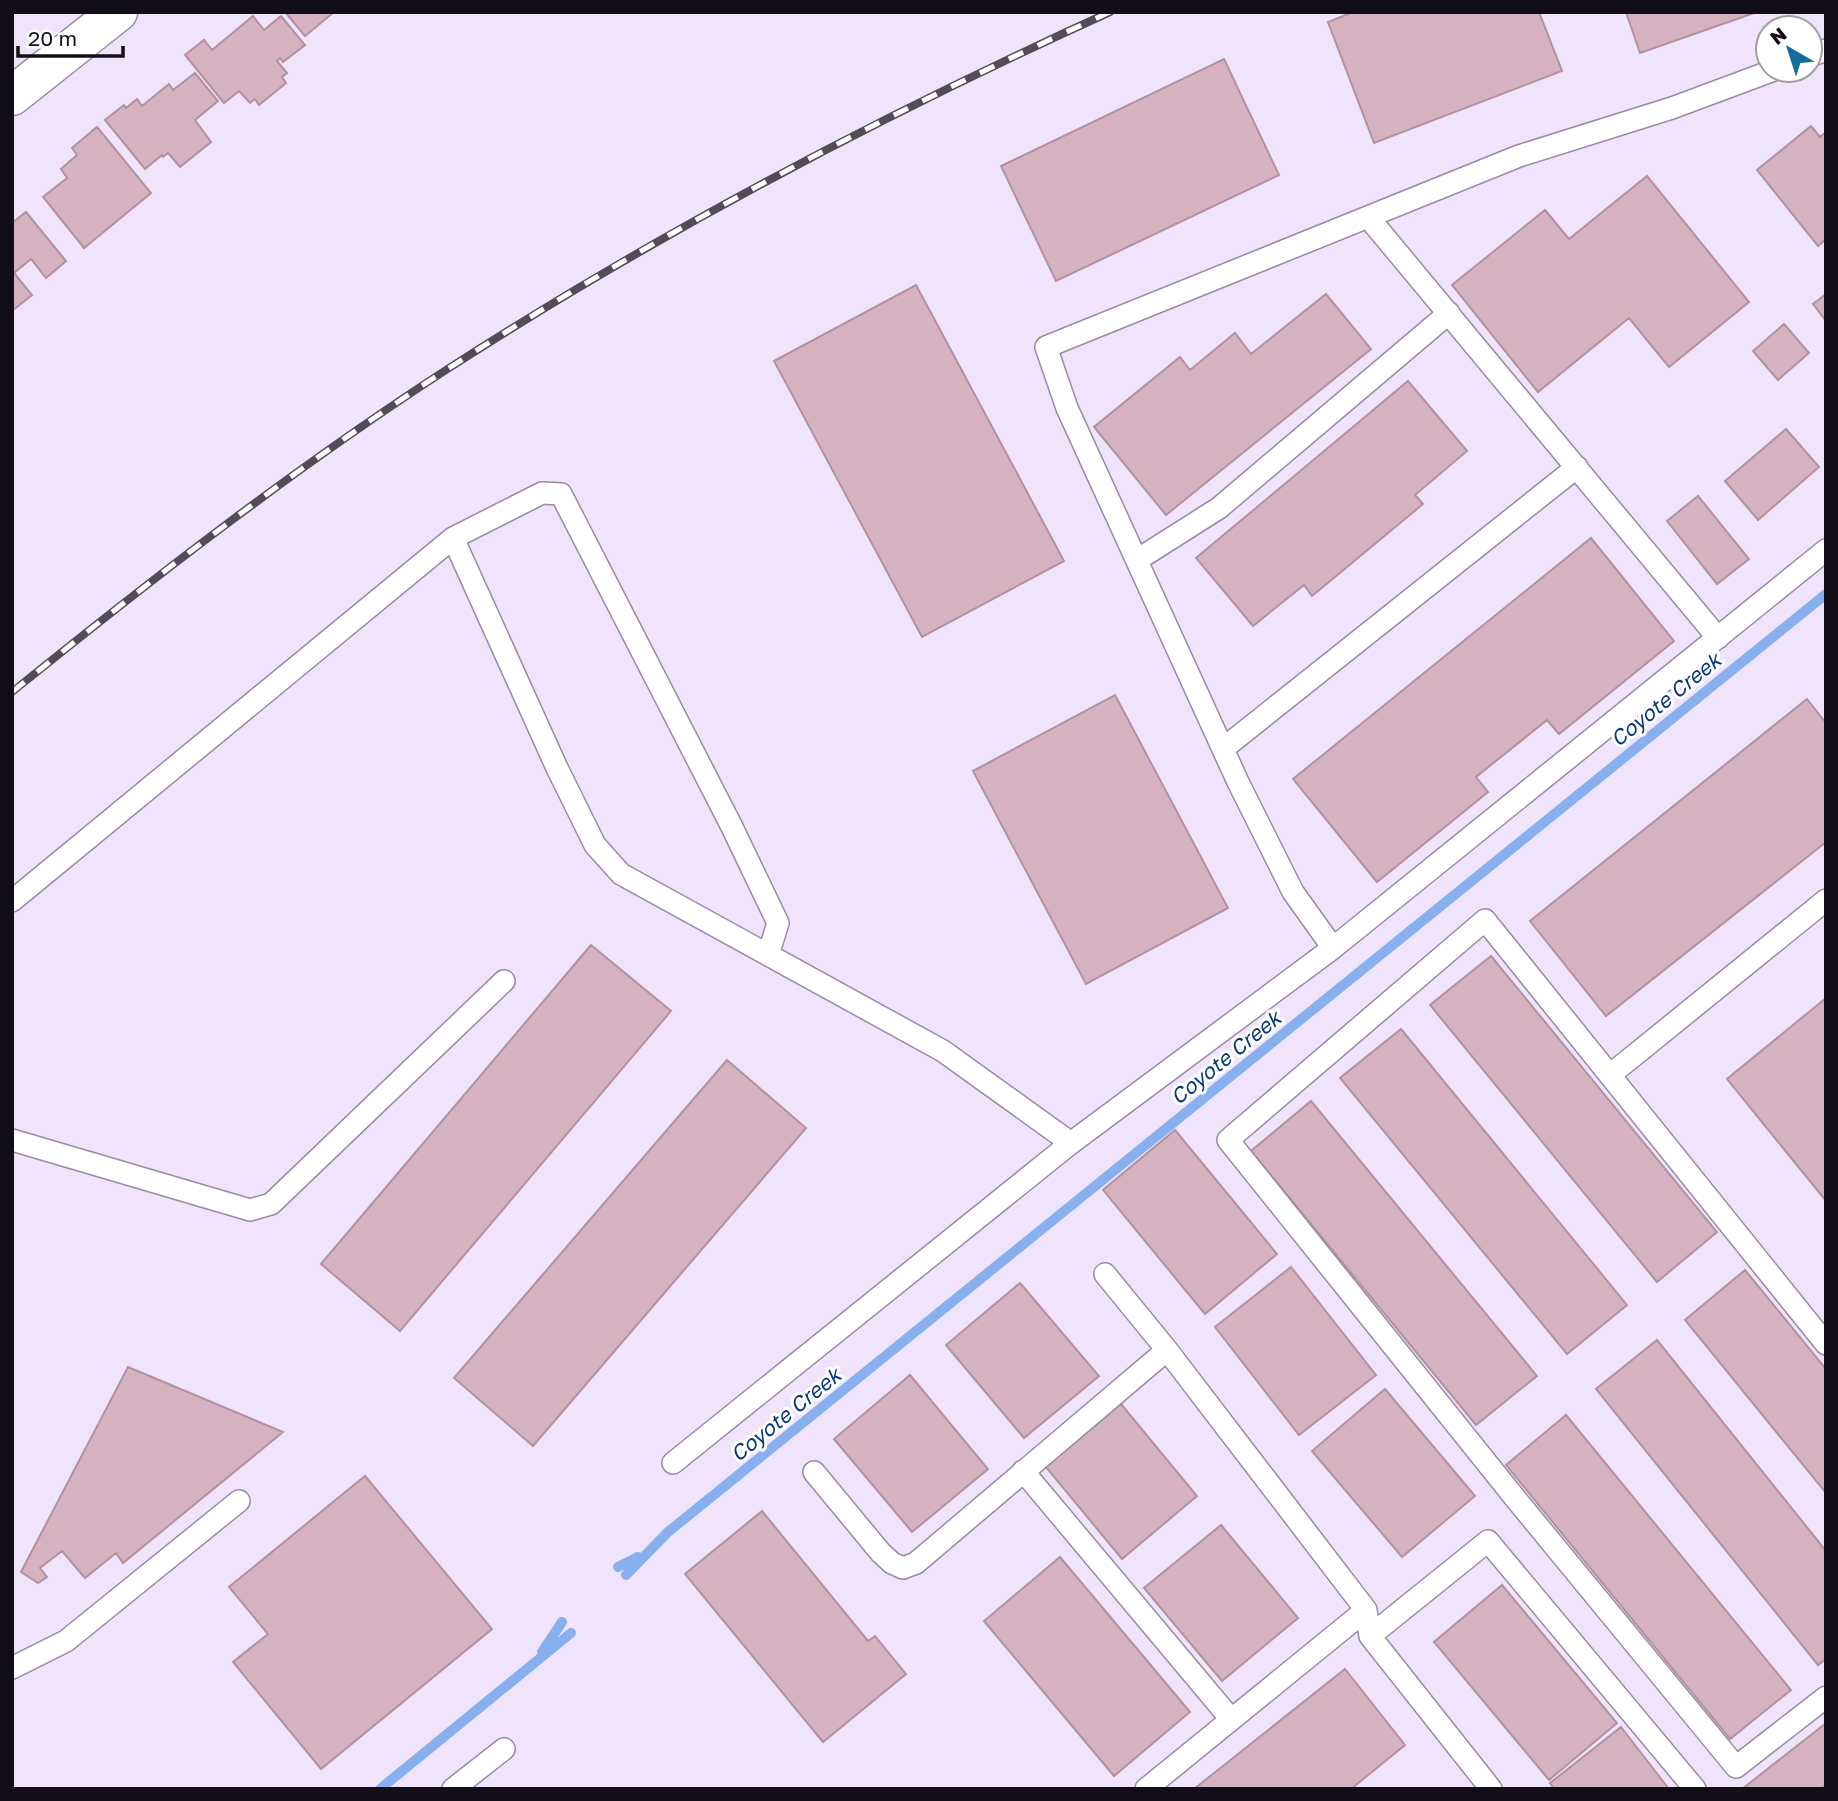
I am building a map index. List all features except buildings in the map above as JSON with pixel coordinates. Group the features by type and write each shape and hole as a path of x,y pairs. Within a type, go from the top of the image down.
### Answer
{"street":[{"path":"12,96 118,12"}],"lane":[{"path":"1333,948 1293,892 1238,782 1067,408 1046,347 1519,156 1672,108 1754,77"},
{"path":"1368,217 1718,638"},
{"path":"1137,560 1219,508 1449,313"},
{"path":"1224,748 1577,467"},
{"path":"12,901 453,538 542,493 561,494 779,923 768,955"},
{"path":"453,538 556,768 595,845 621,874 943,1051 1071,1143"},
{"path":"673,1463 1071,1143 1333,948 1826,550"},
{"path":"1610,1075 1826,900"},
{"path":"1826,1344 1485,920 1227,1140 1736,1767 1826,1697"},
{"path":"12,1140 250,1210 271,1204 504,981"},
{"path":"1105,1274 1167,1350 1366,1610 1370,1636 1491,1789"},
{"path":"814,1472 881,1553 903,1568 916,1563 1167,1350"},
{"path":"1023,1471 1230,1718"},
{"path":"12,1668 66,1641 239,1501"},
{"path":"1370,1636 1488,1541 1695,1789"},
{"path":"1146,1789 1366,1610"},
{"path":"453,1789 504,1749"}],"waterway":[{"name":"Coyote Creek","path":"626,1575 668,1532 1826,594"},
{"name":"Coyote Creek","path":"618,1567 638,1557"},
{"name":"Coyote Creek","path":"542,1652 562,1622"},
{"name":"Coyote Creek","path":"380,1789 571,1633"}],"railway":[{"path":"12,692 171,566 279,485 390,407 526,320 689,224 855,135 1110,12"}]}
